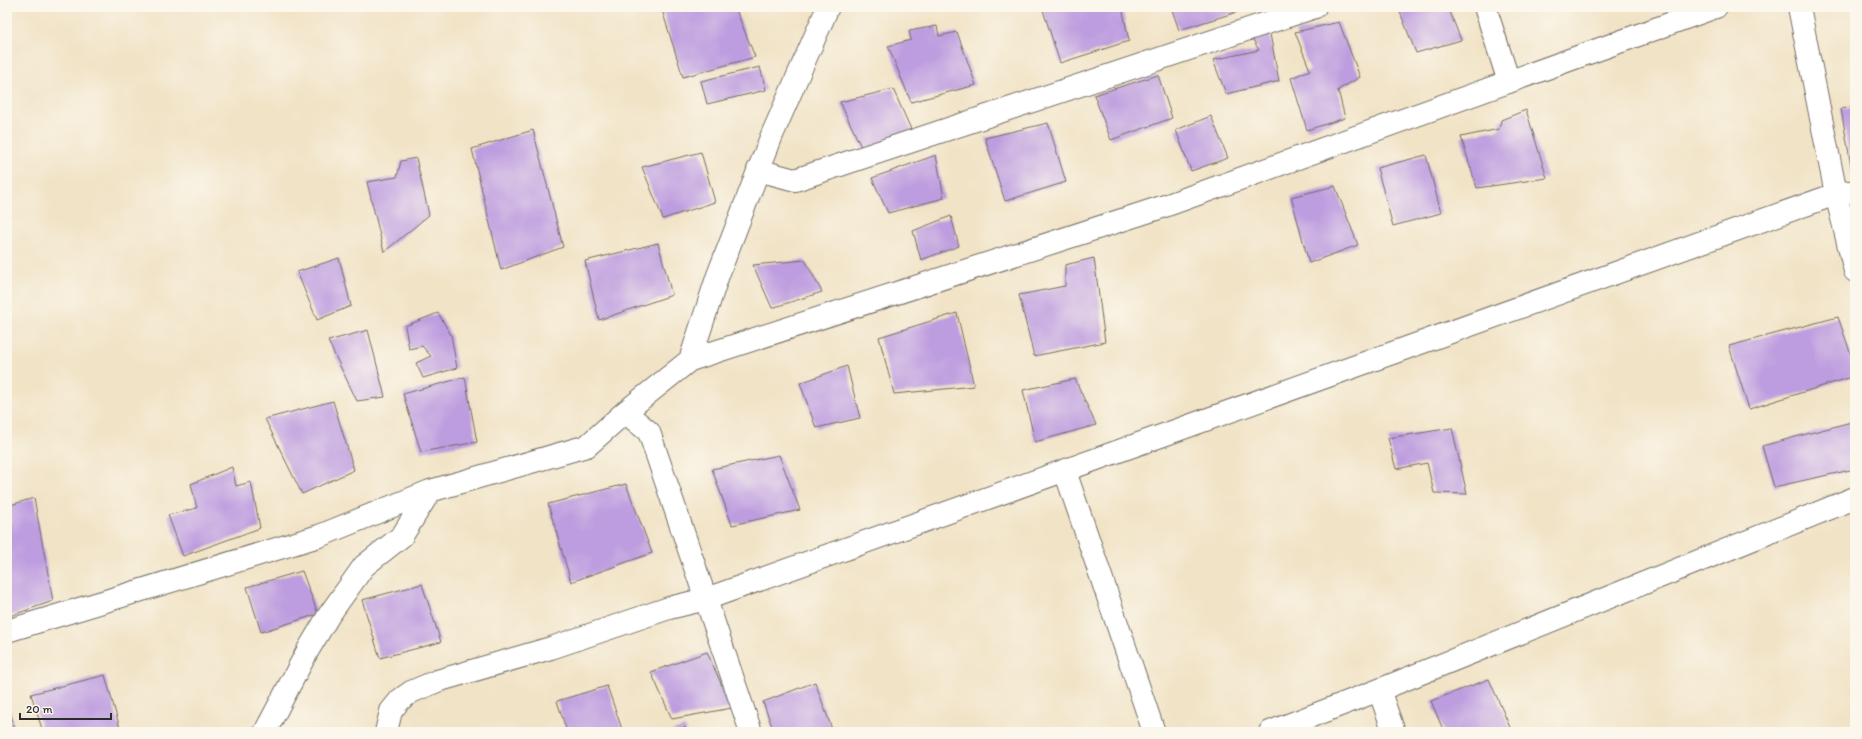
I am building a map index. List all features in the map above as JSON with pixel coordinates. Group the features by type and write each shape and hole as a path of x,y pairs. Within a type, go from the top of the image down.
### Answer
{"street":[{"path":"690,360 718,274 758,170 828,7"},
{"path":"758,170 795,180 1315,7"},
{"path":"1485,7 1509,82"},
{"path":"7,631 319,536 430,491 586,446 625,412 690,360 1162,206 1716,7"},
{"path":"1799,7 1845,192 1855,271"},
{"path":"386,732 391,712 400,700 411,692 437,681 551,648 670,608 706,599 1845,192"},
{"path":"625,412 649,432 751,732"},
{"path":"1065,471 1154,732"},
{"path":"265,732 308,650 329,615 364,566 402,536 430,491"},
{"path":"1270,732 1379,690 1855,498"},
{"path":"1379,690 1394,732"}],"building":[{"path":"661,7 735,7 755,57 683,77"},
{"path":"1042,7 1122,7 1129,41 1060,63"},
{"path":"1171,7 1238,7 1240,11 1179,30"},
{"path":"1398,7 1448,7 1461,40 1416,53"},
{"path":"1339,22 1360,77 1338,90 1345,118 1307,130 1291,78 1310,70 1295,32"},
{"path":"937,26 939,36 957,32 976,85 911,102 888,46 911,40 909,31"},
{"path":"1270,34 1279,81 1226,94 1213,60 1259,50 1252,38"},
{"path":"760,67 766,90 707,104 701,81"},
{"path":"1158,75 1172,118 1111,140 1094,95"},
{"path":"893,89 914,136 862,149 840,102"},
{"path":"1855,106 1855,170 1852,171 1841,109"},
{"path":"1526,110 1547,178 1477,188 1461,137 1499,129 1501,120"},
{"path":"1211,116 1228,158 1191,171 1176,130"},
{"path":"1048,123 1066,182 1005,201 985,138"},
{"path":"533,130 563,247 501,270 472,149"},
{"path":"701,152 715,202 663,219 642,167"},
{"path":"936,155 944,198 888,213 872,178"},
{"path":"1426,155 1441,213 1393,226 1377,168"},
{"path":"416,158 429,215 384,252 367,182 397,177 401,161"},
{"path":"1335,186 1358,245 1309,263 1291,197"},
{"path":"951,216 959,246 921,260 913,231"},
{"path":"658,243 672,295 599,320 585,261"},
{"path":"339,258 351,306 317,320 297,272"},
{"path":"1094,258 1105,342 1034,356 1019,295 1065,286 1065,265"},
{"path":"805,260 822,292 772,308 753,265"},
{"path":"438,313 451,335 457,368 423,378 416,363 431,356 422,346 409,349 405,326"},
{"path":"957,313 974,386 894,394 879,337"},
{"path":"1838,317 1855,366 1855,376 1749,409 1729,346"},
{"path":"368,330 385,397 357,401 328,341"},
{"path":"847,366 860,418 816,428 800,383"},
{"path":"465,377 477,442 421,452 403,394"},
{"path":"1075,379 1096,425 1035,442 1023,390"},
{"path":"333,401 354,470 302,494 265,419"},
{"path":"1855,421 1855,469 1774,487 1762,446"},
{"path":"1452,428 1467,494 1434,493 1427,463 1396,469 1388,438"},
{"path":"779,455 800,510 732,525 712,469"},
{"path":"232,467 236,486 251,482 260,528 183,556 168,515 197,508 191,484"},
{"path":"626,484 652,553 571,582 548,504"},
{"path":"34,498 53,601 7,617 7,522 11,521 7,515 7,506"},
{"path":"302,571 318,614 261,632 247,587"},
{"path":"422,584 441,642 380,658 362,600"},
{"path":"707,652 732,708 672,719 651,672"},
{"path":"105,675 121,732 43,732 31,694"},
{"path":"1489,679 1512,732 1444,732 1431,701"},
{"path":"815,682 833,732 774,732 763,702"},
{"path":"607,686 623,732 567,732 557,701"},
{"path":"7,701 16,732 7,732"},
{"path":"685,727 687,732 670,732"}]}
